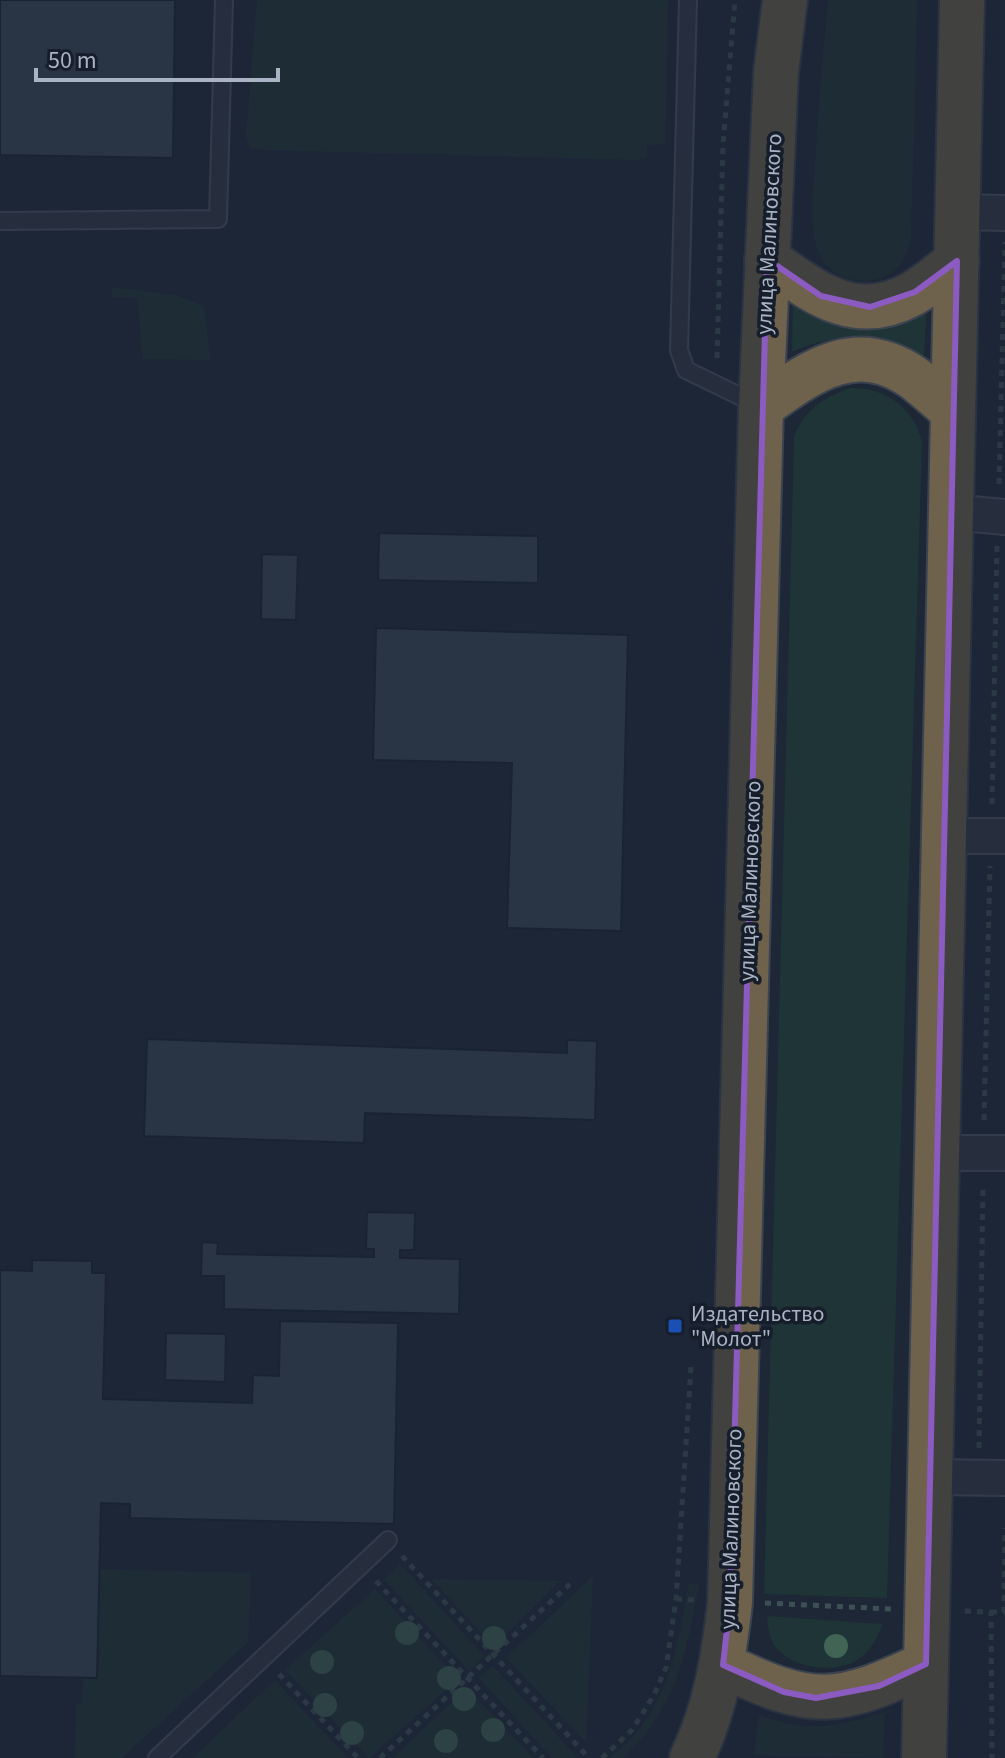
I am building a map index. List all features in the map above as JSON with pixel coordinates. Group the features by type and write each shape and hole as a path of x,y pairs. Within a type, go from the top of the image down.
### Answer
{"highway":[{"name":"улица Малиновского","path":"692,1758 705,1732 723,1665 730,1602 761,407 776,72 785,0"},
{"path":"924,1758 962,0"},
{"path":"767,259 829,300 870,307 908,296 957,261"},
{"path":"761,407 810,372 836,362 863,359 891,365 914,378 952,410"},
{"path":"723,1665 784,1692 816,1698 843,1696 879,1686 926,1664"}],"street":[{"path":"958,212 1005,213"},
{"path":"951,512 1002,516"},
{"path":"942,836 998,836"},
{"path":"937,1153 994,1153"},
{"path":"931,1477 992,1478"}],"lane":[{"path":"0,221 218,219 224,0"},
{"path":"688,0 679,350 686,370 761,407"},
{"path":"157,1758 388,1540"}],"path":[{"path":"716,385 723,145 735,0"},
{"path":"992,1478 1005,229"},
{"path":"602,1758 632,1730 654,1695 666,1668 676,1599 691,1367"},
{"path":"676,1599 1004,1612 1005,1528"},
{"path":"388,1540 589,1758"},
{"path":"361,1565 543,1758"},
{"path":"380,1758 570,1584"},
{"path":"991,1612 992,1758"},
{"path":"264,1658 358,1758"}],"highlighted area":[{"path":"767,259 821,296 870,307 915,292 957,261 926,1664 879,1686 816,1698 784,1692 723,1665 730,1602"}],"green space":[{"path":"257,0 668,0 665,144 647,145 647,157 636,160 263,150 250,147 246,136"},
{"path":"828,0 917,0 911,240 900,264 884,277 874,280 853,280 834,271 820,255 814,234 816,143"},
{"path":"112,287 176,295 204,306 210,360 143,359 137,298 112,297"},
{"path":"793,296 927,304 924,356 894,341 865,337 827,340 792,352"},
{"path":"850,388 875,391 896,402 912,419 922,442 887,1598 764,1594 794,438 802,420 815,406"},
{"path":"400,1564 484,1656 469,1671 384,1579"},
{"path":"87,1569 251,1573 248,1642 122,1758 75,1758 76,1705 82,1704"},
{"path":"593,1576 586,1742 506,1658"},
{"path":"431,1579 560,1581 494,1646"},
{"path":"689,1584 699,1584 683,1657 668,1699 641,1739 623,1758 609,1758 637,1732 658,1698 672,1661"},
{"path":"375,1589 458,1679 369,1758 285,1670"},
{"path":"767,1616 883,1624 873,1644 857,1660 847,1665 823,1668 798,1663 778,1650 771,1638"},
{"path":"493,1666 578,1758 552,1758 479,1678"},
{"path":"275,1680 348,1758 193,1758"},
{"path":"467,1688 533,1758 393,1758"},
{"path":"885,1712 883,1758 754,1755 759,1715 793,1724 822,1726"}],"building":[{"path":"0,0 175,0 173,158 0,155"},
{"path":"379,533 538,536 538,583 378,580"},
{"path":"262,554 298,555 296,620 261,619"},
{"path":"376,628 628,635 621,931 507,928 512,763 373,760"},
{"path":"147,1039 567,1053 567,1040 597,1041 595,1120 365,1113 364,1143 144,1136"},
{"path":"367,1212 415,1213 414,1250 400,1250 400,1258 460,1259 459,1314 224,1309 224,1276 201,1276 202,1242 218,1243 217,1254 374,1257 374,1249 366,1249"},
{"path":"32,1260 92,1261 92,1273 106,1273 103,1399 252,1403 253,1375 279,1376 280,1321 398,1323 394,1524 130,1518 130,1504 101,1503 97,1678 0,1676 0,1270 32,1271"},
{"path":"166,1333 226,1334 225,1382 165,1380"}],"place":[{"name":"Издательство \"Молот\"","path":"675,1326"}]}
